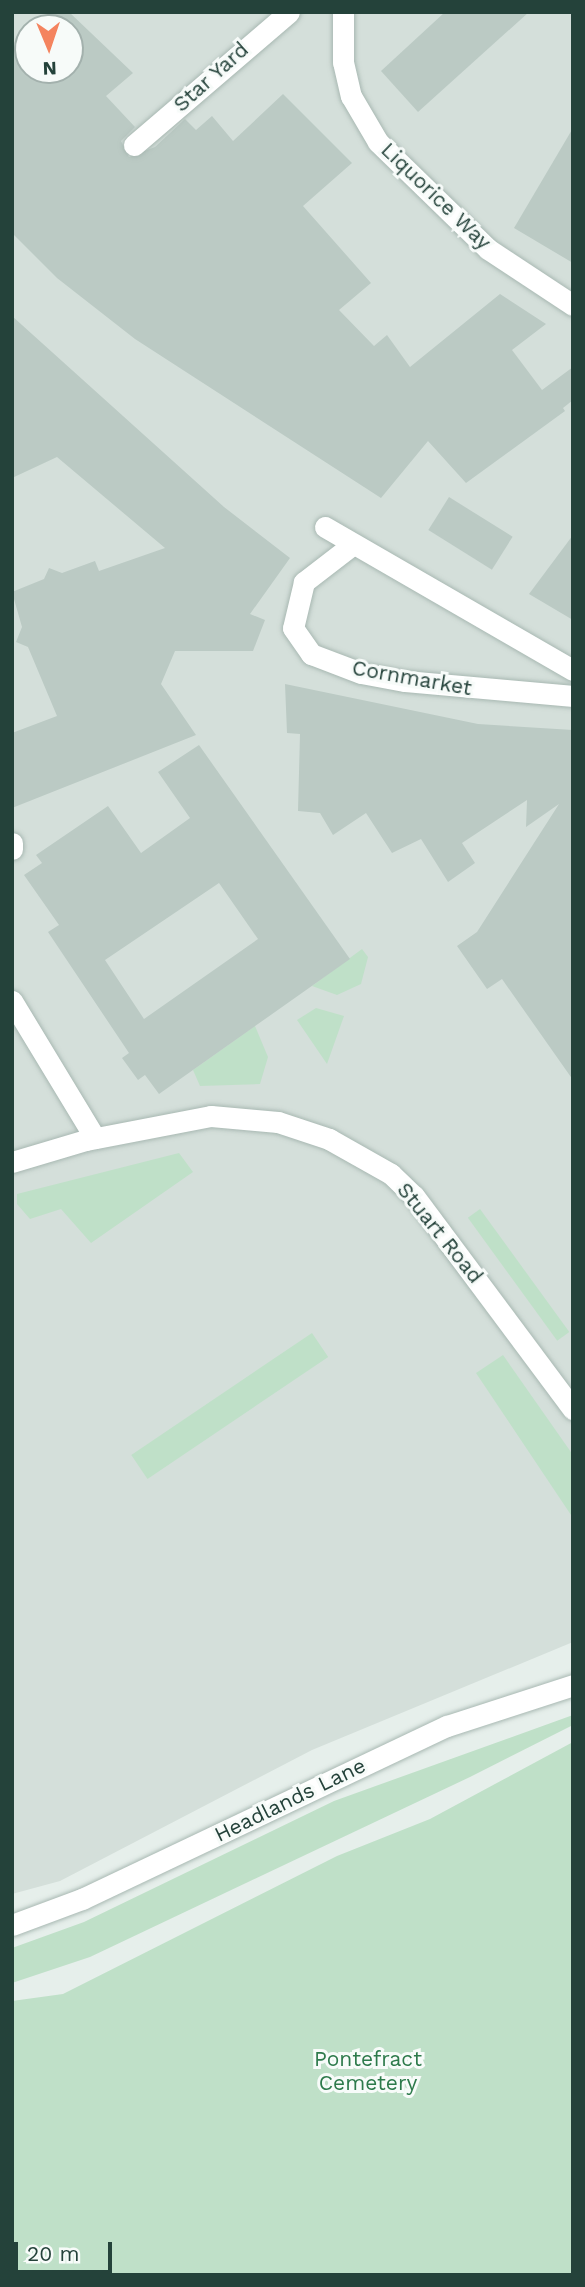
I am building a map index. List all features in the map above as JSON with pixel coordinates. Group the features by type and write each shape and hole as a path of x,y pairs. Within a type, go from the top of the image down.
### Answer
{"street":[{"name":"Star Yard","path":"134,145 289,12"},
{"path":"337,12 343,13"},
{"name":"Liquorice Way","path":"343,13 343,62 351,96 378,142 488,248 573,305"},
{"path":"325,527 352,545 573,670"},
{"name":"Cornmarket","path":"352,545 304,582 285,624 312,654 361,673 573,696"},
{"path":"12,843 12,849"},
{"path":"12,1001 95,1138"},
{"name":"Stuart Road","path":"12,1162 95,1138 176,1120 249,1116 309,1132 365,1158 414,1196 573,1409"},
{"name":"Headlands Lane","path":"12,1925 82,1899 435,1732 573,1685"}],"shaded area":[{"path":"12,12 573,12 573,1642 312,1750 60,1881 12,1894"}],"green space":[{"path":"362,949 368,957 361,984 337,995 312,986"},
{"path":"316,1008 344,1016 327,1064 297,1020"},
{"path":"255,1026 268,1057 260,1084 200,1086 193,1070"},
{"path":"179,1153 193,1172 91,1243 61,1209 30,1219 17,1204 17,1194"},
{"path":"480,1209 569,1332 557,1341 468,1218"},
{"path":"312,1333 328,1357 147,1479 131,1455"},
{"path":"503,1355 573,1455 573,1518 476,1373"},
{"path":"573,1715 573,1725 470,1777 90,1957 12,1983 12,1948 84,1922 334,1801"},
{"name":"Pontefract Cemetery","path":"573,1742 573,2275 12,2275 12,2001 63,1994 337,1856 430,1819"}],"building":[{"path":"69,12 71,14 48,14"},
{"path":"445,12 529,12 418,112 381,71"},
{"path":"84,26 133,73 106,96 135,127 121,141 129,157 155,147 185,119 196,130 212,116 233,141 283,94 352,163 303,206 371,283 339,310 374,346 387,335 410,367 500,294 546,324 512,350 542,390 573,367 573,400 563,408 565,411 466,483 428,441 381,498 135,339 57,278 12,233 14,46 14,84 84,84"},
{"path":"573,128 573,263 514,228"},
{"path":"12,316 224,507 290,558 250,614 265,620 253,651 175,651 161,684 196,735 12,808 12,733 57,716 28,647 16,642 22,627 12,592 44,579 49,568 62,573 95,561 99,571 165,548 57,457 12,478"},
{"path":"449,497 513,537 492,570 428,530"},
{"path":"573,535 573,620 529,594"},
{"path":"285,684 478,724 573,730 573,1080 502,979 487,989 457,946 477,932 559,804 526,827 527,800 462,843 475,863 448,882 421,839 392,853 366,813 333,835 320,813 298,811 300,734 287,733"},
{"path":"199,745 350,959 159,1094 145,1075 138,1080 122,1058 129,1053 48,932 59,925 24,875 42,863 36,855 108,806 141,853 190,818 158,772","holes":["219,883 258,939 144,1019 105,960"]}]}
